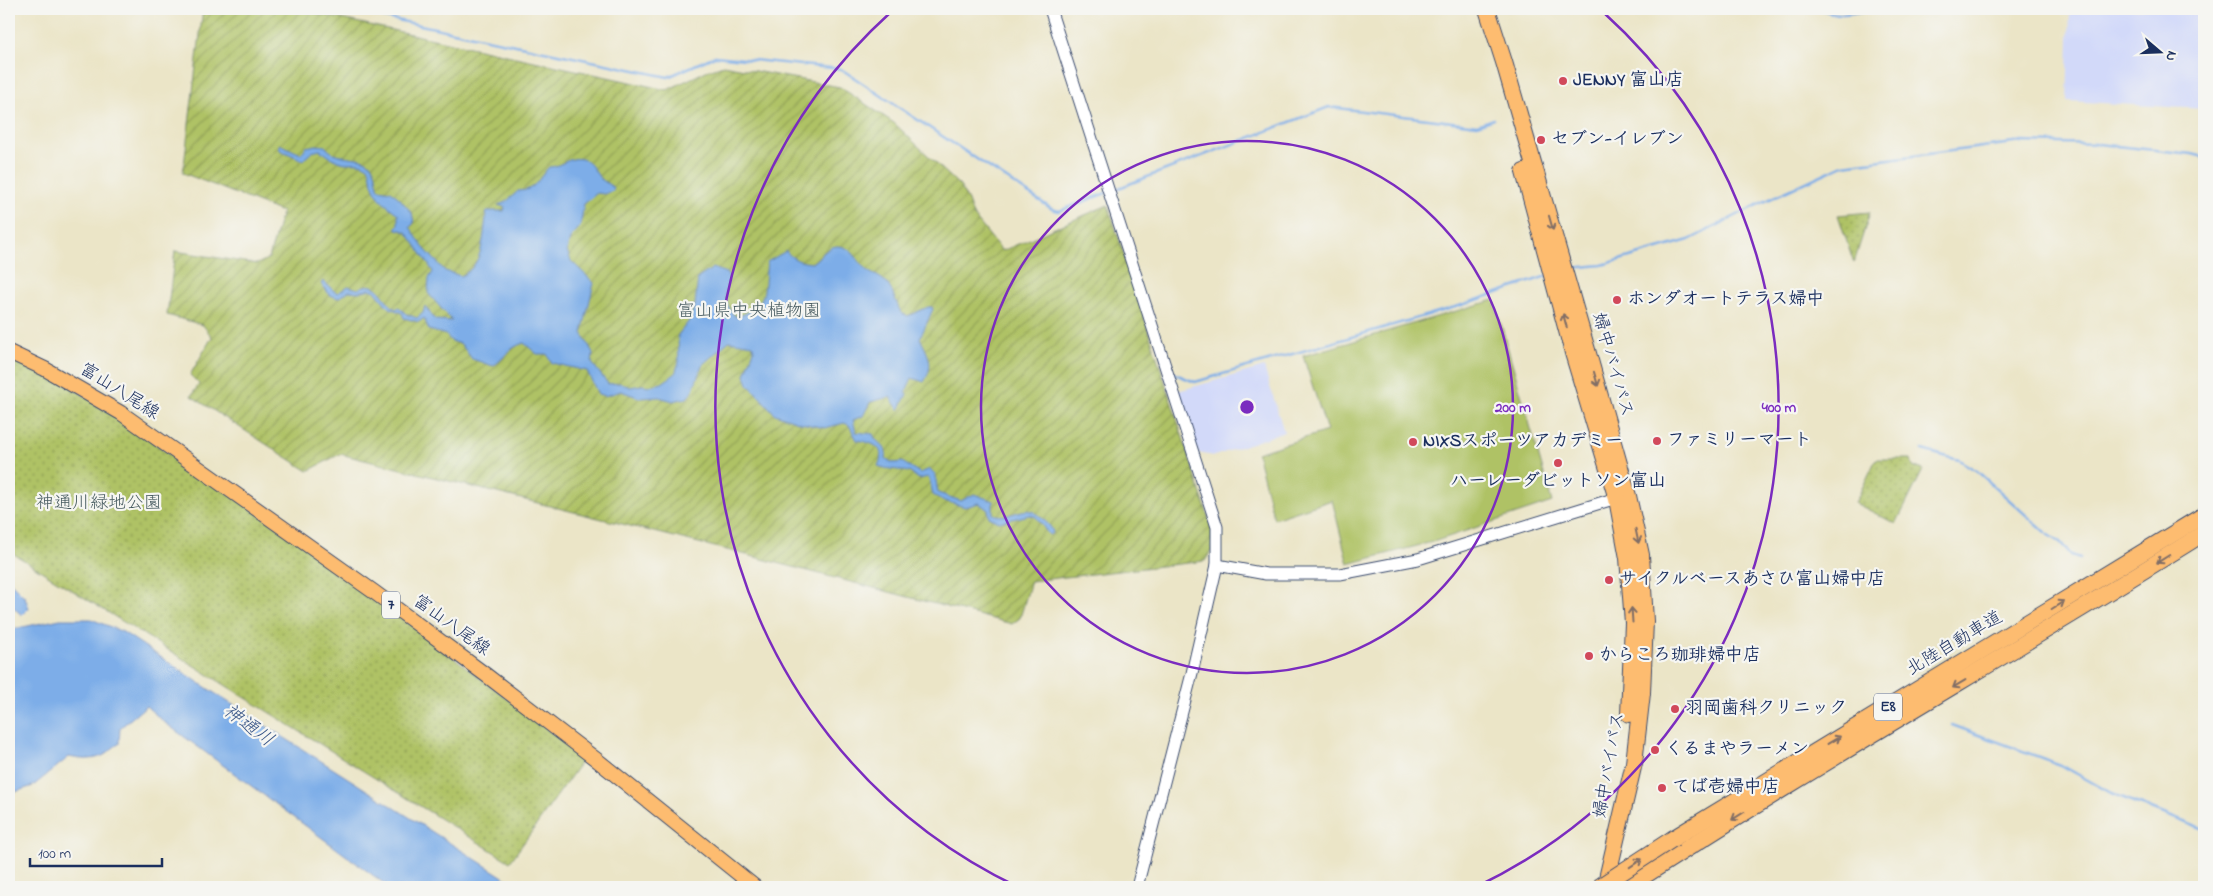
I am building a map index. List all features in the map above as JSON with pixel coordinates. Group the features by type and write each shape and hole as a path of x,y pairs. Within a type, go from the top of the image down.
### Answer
{"highway":[{"name":"婦中バイパス","path":"1477,9 1494,60 1571,343 1623,498 1633,623 1626,762 1598,887"},
{"name":"婦中バイパス","path":"1487,9 1504,62 1640,555 1645,621 1642,693 1634,763 1605,887"},
{"name":"北陸自動車道","path":"1627,887 1678,845 1763,782 2017,631 2204,515"},
{"name":"北陸自動車道","path":"1598,887 1810,772 2034,639 2204,533"}],"main road":[{"name":"富山八尾線","path":"9,352 45,369 121,412 374,592 486,674 755,887"}],"street":[{"path":"1050,9 1218,528 1217,565 1192,673 1137,887"},
{"path":"1217,565 1266,574 1340,574 1418,559 1623,498"}],"shaded area":[{"path":"2070,9 2204,9 2204,109 2067,101"},
{"path":"1264,367 1284,432 1214,456 1198,453 1178,391"}],"green space":[{"name":"富山県中央植物園","path":"203,9 296,9 667,90 723,65 840,87 894,123 960,186 973,215 1002,251 1108,205 1212,528 1212,550 1205,561 1031,581 1020,618 1012,624 735,552 340,454 308,471 191,396 199,384 190,375 212,337 203,325 167,315 175,251 257,264 269,258 282,212 183,173"},
{"path":"1870,212 1854,263 1838,215"},
{"name":"NIXSスポーツアカデミー","path":"1494,300 1552,502 1436,541 1348,564 1332,500 1274,519 1257,453 1327,431 1303,356"},
{"name":"神通川緑地公園","path":"9,352 45,369 334,565 584,758 510,862 9,551"},
{"path":"1876,459 1911,459 1913,466 1923,470 1896,524 1855,503"}],"water":[{"path":"279,144 301,154 306,147 325,146 337,154 365,160 375,171 379,189 391,191 412,213 414,223 410,227 423,247 445,271 461,276 469,271 479,256 482,248 487,211 504,211 505,207 498,205 506,202 518,191 529,189 549,167 573,159 588,162 601,179 614,188 613,191 604,194 597,193 584,204 580,227 570,238 567,251 571,261 594,283 582,333 593,353 592,363 608,384 620,383 630,387 650,386 662,383 675,374 679,362 678,335 689,321 695,305 698,278 713,268 726,273 729,278 726,299 729,308 736,317 747,313 759,303 764,290 767,262 786,251 791,257 812,263 827,250 834,247 848,249 865,269 881,278 888,285 901,313 908,316 928,307 933,309 920,338 928,355 930,365 924,382 912,378 899,410 890,397 870,402 863,416 853,420 856,432 873,434 886,451 886,460 895,463 902,462 920,473 930,469 935,474 938,493 961,501 974,494 993,501 993,514 1000,516 1031,511 1051,527 1053,533 1049,535 1036,517 1030,515 999,522 989,517 988,510 979,503 965,507 944,501 933,495 928,477 919,479 908,472 878,466 881,459 879,449 872,444 857,440 849,425 844,423 825,428 801,423 775,414 748,384 745,375 754,350 753,345 729,341 702,365 692,392 687,398 673,401 659,397 640,398 621,391 605,396 598,394 587,371 552,363 547,354 537,354 524,343 510,350 493,366 472,359 461,344 451,341 446,335 429,330 424,318 419,322 404,318 402,313 388,307 375,291 370,289 359,292 349,291 338,298 330,295 321,284 323,281 338,293 348,286 358,289 371,286 380,292 391,306 396,309 399,307 406,314 417,318 423,313 425,306 435,320 452,321 428,293 429,278 433,272 406,232 395,228 398,225 398,214 380,198 372,184 369,168 361,163 339,161 320,150 312,152 303,160 280,150"},
{"path":"9,581 25,597 29,608 22,615 9,604"},
{"name":"神通川","path":"60,619 91,619 123,632 222,698 519,887 389,887 164,722 146,706 120,728 119,744 104,755 89,759 69,757 33,786 9,794 9,630"}],"waterway":[{"path":"344,9 668,77 715,56 841,69 1052,209 1059,211 1106,193"},
{"path":"1821,9 1841,14 1873,9"},
{"path":"1111,191 1329,107 1477,125 1494,119"},
{"path":"1571,268 1602,265 1689,240 1757,205 1843,165 2021,142 2098,144 2192,154 2204,157"},
{"path":"1173,373 1195,382 1459,306 1547,276"},
{"path":"1922,450 1959,460 1977,471 2046,533 2060,542 2071,555 2080,558"},
{"path":"1952,725 2061,765 2111,793 2204,830"}],"place":[{"name":"JENNY 富山店","path":"1563,81"},
{"name":"セブン-イレブン","path":"1541,140"},
{"name":"ホンダオートテラス婦中","path":"1617,300"},
{"name":"ファミリーマート","path":"1657,441"},
{"name":"NIXSスポーツアカデミー","path":"1413,442"},
{"name":"ハーレーダビットソン富山","path":"1558,463"},
{"name":"サイクルベースあさひ富山婦中店","path":"1609,580"},
{"name":"からころ珈琲婦中店","path":"1589,656"},
{"name":"羽岡歯科クリニック","path":"1675,709"},
{"name":"くるまやラーメン","path":"1655,750"},
{"name":"てば壱婦中店","path":"1662,788"}]}
